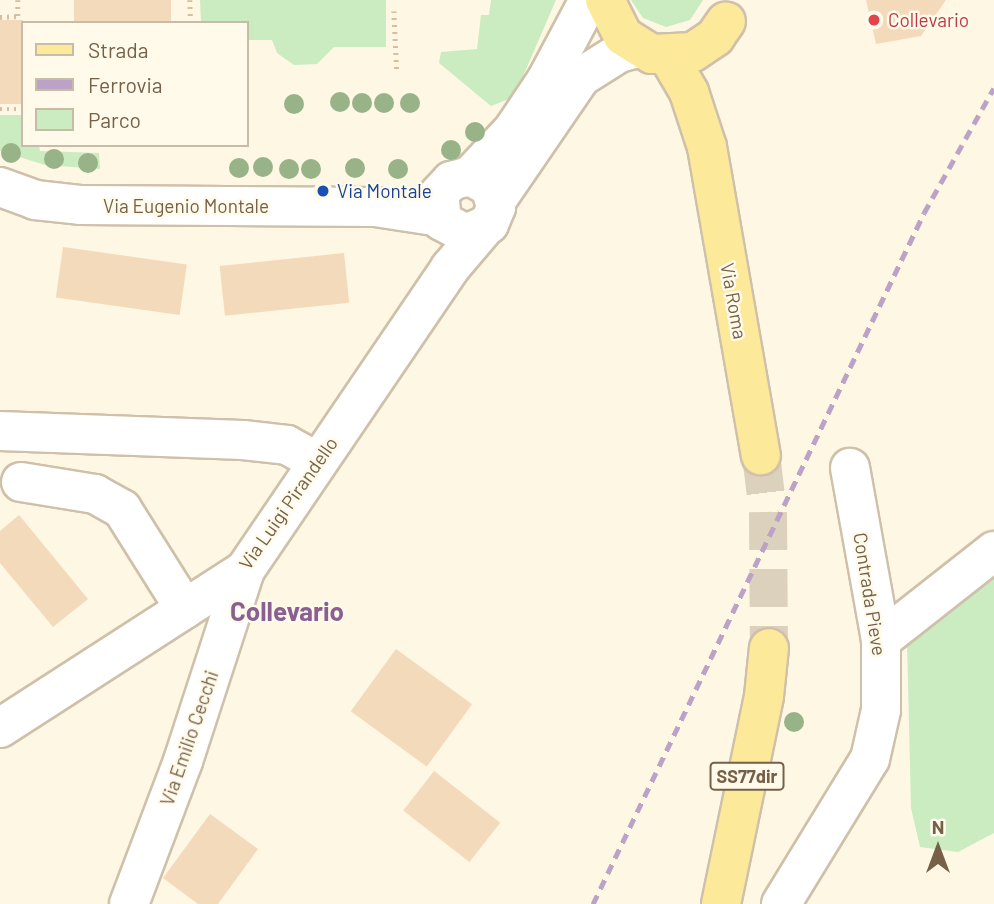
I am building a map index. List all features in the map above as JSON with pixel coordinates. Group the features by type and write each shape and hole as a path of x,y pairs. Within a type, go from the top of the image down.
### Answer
{"main road":[{"name":"Via Roma","path":"605,0 617,27 653,52 689,92 707,147 761,455"},
{"name":"Via Roma","path":"653,52 693,52 715,37 730,11"},
{"name":"Via Roma","path":"707,147 707,89 730,11"},
{"name":"SS77dir","path":"722,904 769,648"}],"street":[{"path":"464,206 547,79 589,0"},
{"path":"464,206 581,77 619,52 653,52"},
{"name":"Via Eugenio Montale","path":"0,187 35,200 80,205 464,206"},
{"name":"Via Luigi Pirandello","path":"0,728 244,570 450,268 464,206"},
{"path":"0,431 243,440 287,445 318,462"},
{"name":"Contrada Pieve","path":"781,904 870,759 881,710 881,640 850,468"},
{"path":"21,482 95,495 122,509 185,609"},
{"path":"881,640 994,551"},
{"name":"Via Emilio Cecchi","path":"129,904 183,761 244,570"}],"path":[{"path":"0,17 18,18 18,0"},
{"path":"190,0 191,21"},
{"path":"394,10 397,72"},
{"path":"0,109 20,107"}],"green space":[{"path":"200,0 386,0 386,47 334,47 317,64 294,65 277,53 272,40 248,40 248,21 201,21"},
{"path":"491,0 556,0 514,97 491,106 439,63 441,52 477,49 481,15 489,15"},
{"path":"631,0 703,0 690,20 666,27 643,18"},
{"path":"0,115 21,115 21,147 39,147 40,151 99,153 100,169 45,165 0,151"},
{"path":"994,570 994,833 958,852 920,847 911,808 907,641"}],"building":[{"path":"74,0 171,0 171,21 74,21"},
{"path":"866,0 946,0 921,36 876,44"},
{"path":"0,20 23,20 21,104 0,104"},
{"path":"63,247 187,264 180,315 56,298"},
{"path":"344,253 349,303 225,316 220,266"},
{"path":"19,515 88,599 53,627 0,563 0,531"},
{"path":"396,649 472,704 427,767 351,711"},
{"path":"434,771 500,823 469,862 403,810"},
{"path":"210,814 258,849 218,904 198,904 163,878"}],"tunnel":[{"path":"761,455 768,512 769,648"}],"railway":[{"path":"593,904 924,213 994,88"}],"place":[{"name":"Collevario","path":"874,20"},
{"name":"Via Montale","path":"323,191"}],"district":[{"name":"Collevario","path":"287,611"}]}
